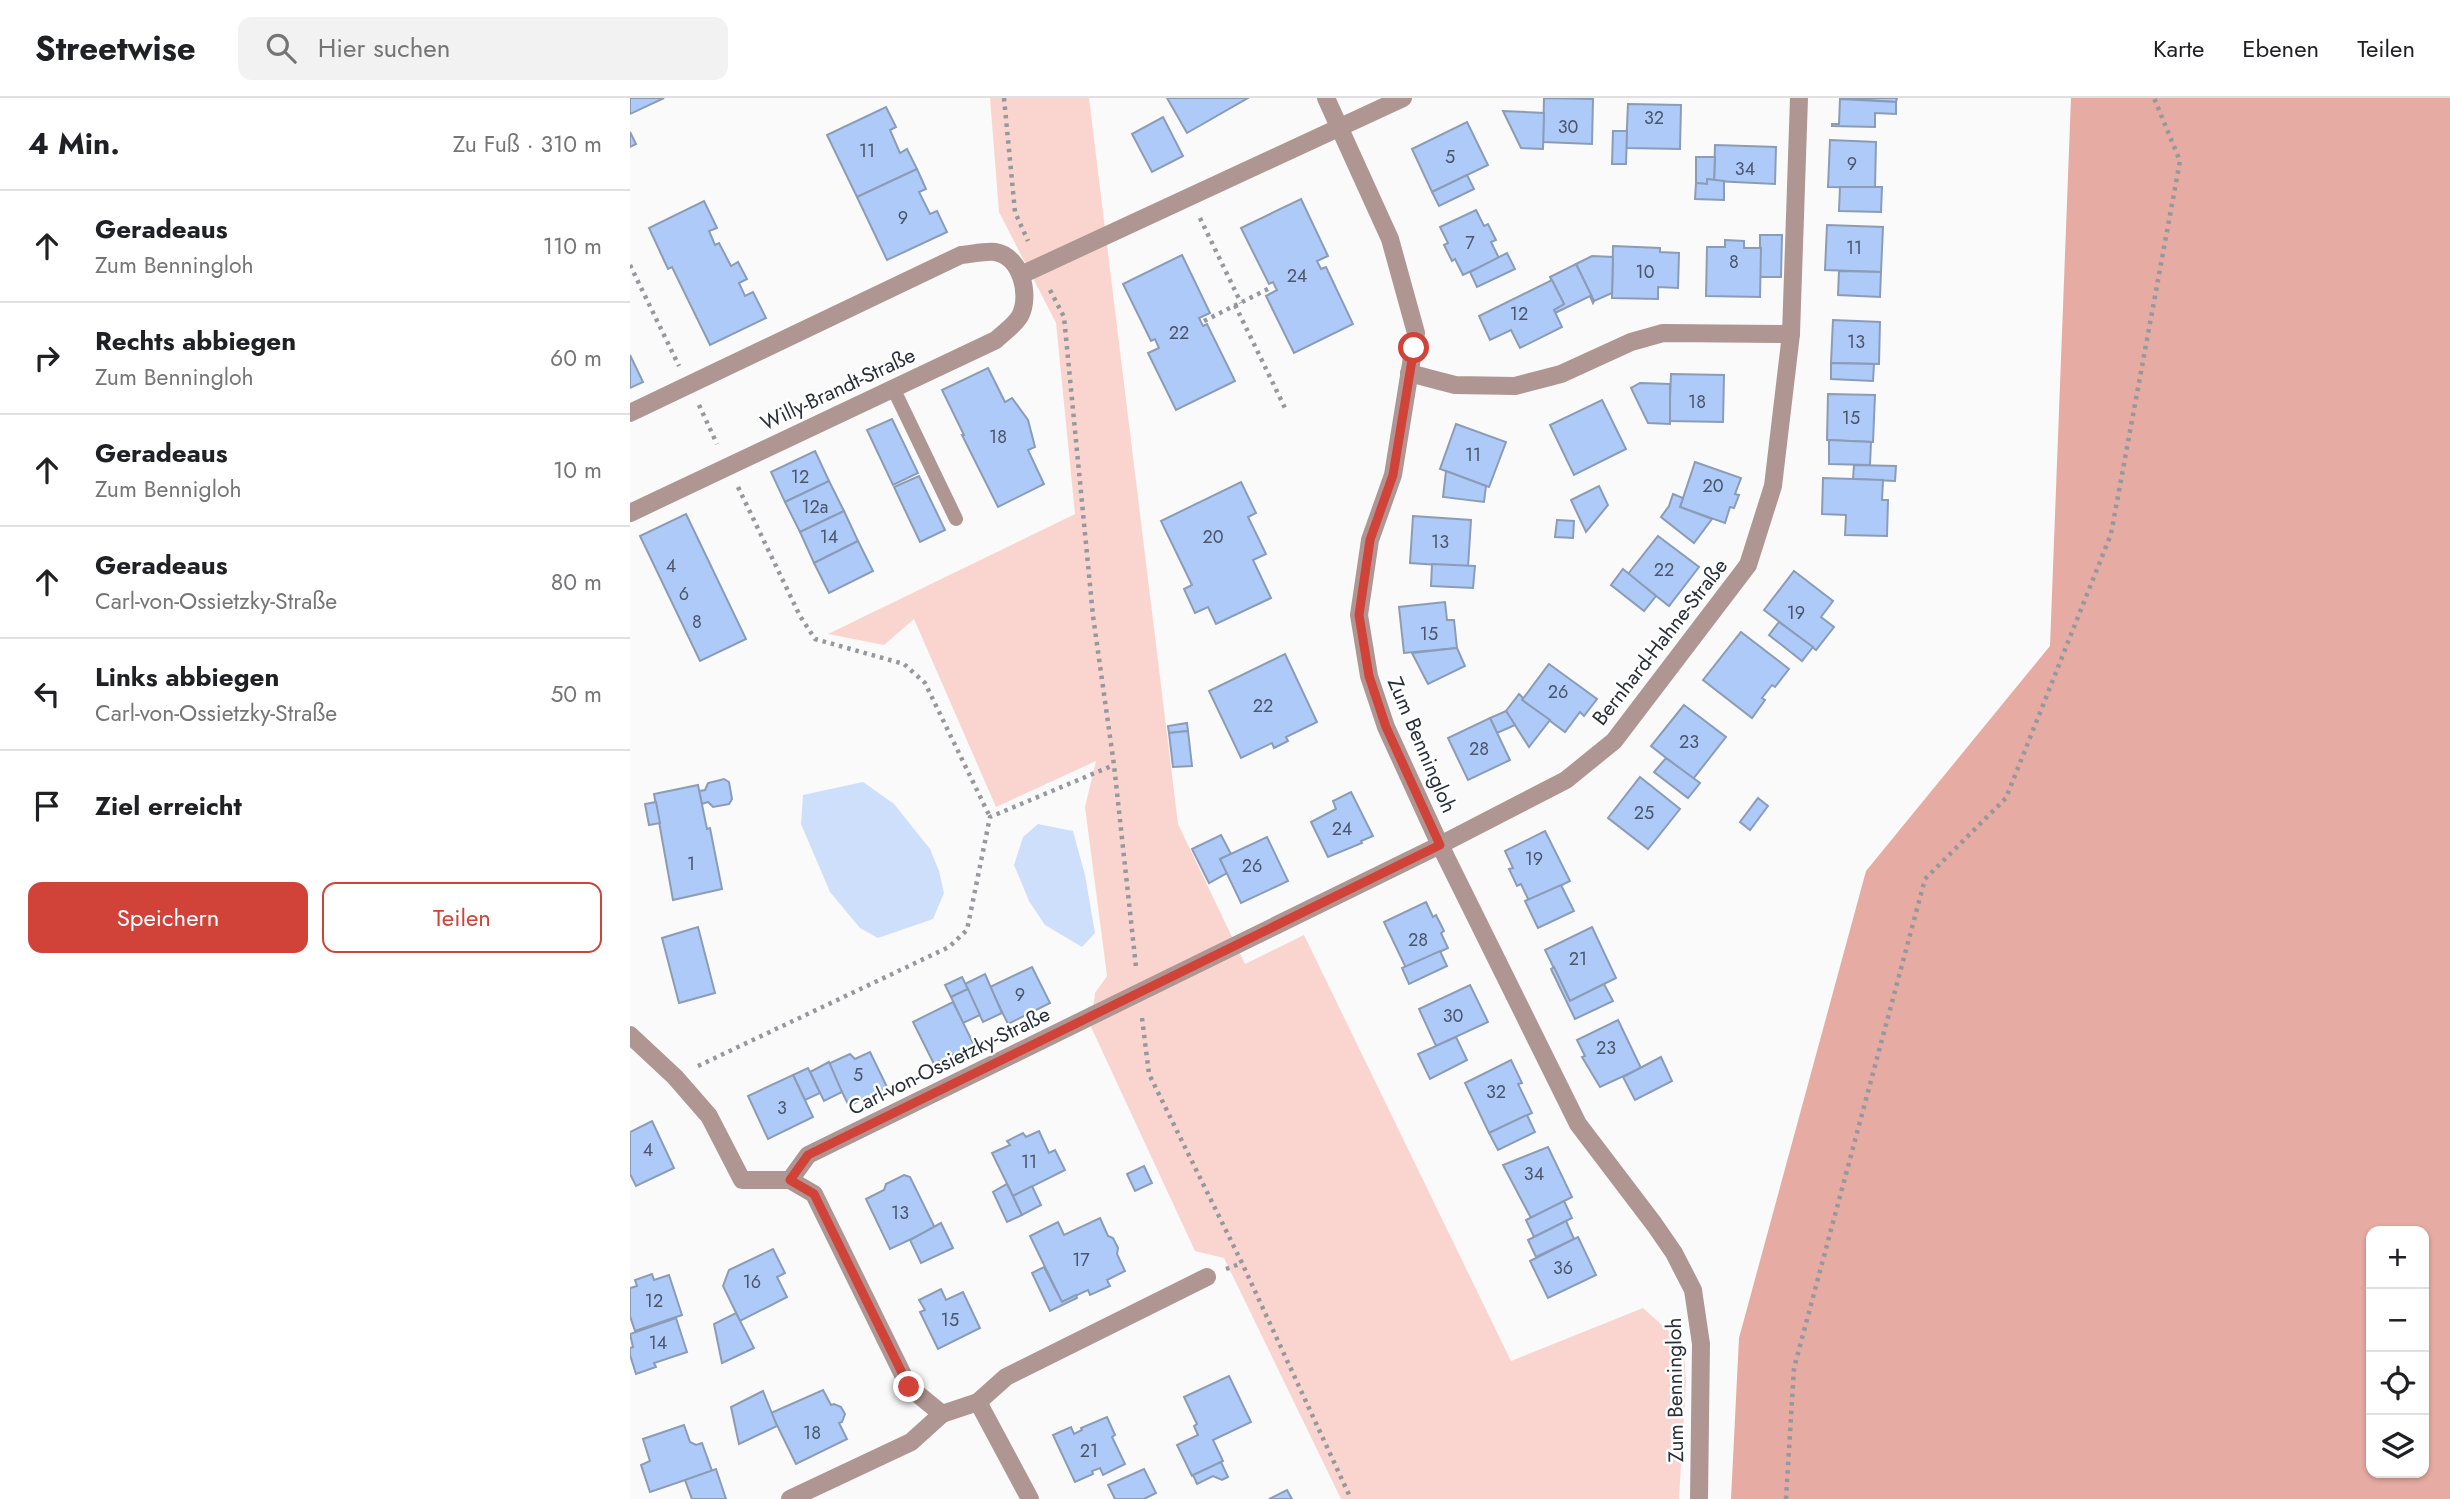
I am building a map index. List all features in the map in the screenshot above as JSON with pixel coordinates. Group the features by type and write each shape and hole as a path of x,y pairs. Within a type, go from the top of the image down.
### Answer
{"street":[{"name":"Zum Benningloh","path":"1326,98 1390,239 1416,333 1393,475 1370,540 1359,615 1369,676 1386,727 1440,845 1578,1124 1654,1224 1674,1253 1693,1290 1701,1344 1699,1499"},
{"path":"630,413 961,255 996,252 1013,263 1021,275 1403,98"},
{"name":"Bernhard-Hahne-Straße","path":"1440,845 1566,780 1614,741 1748,565 1773,486 1791,334 1799,98"},
{"name":"Willy-Brandt-Straße","path":"630,513 996,340 1019,317 1025,298 1021,275"},
{"path":"1409,373 1455,385 1515,386 1561,374 1631,342 1663,333 1791,334"},
{"name":"Zum Benningloh","path":"1139,994 1440,845"},
{"name":"Carl-von-Ossietzky-Straße","path":"790,1180 808,1155 1139,994"},
{"path":"630,1035 676,1077 709,1116 742,1180 790,1180 814,1194 909,1387 942,1414"},
{"path":"790,1499 911,1442 942,1414 978,1402 1006,1377 1207,1277"},
{"path":"978,1402 1030,1499"}],"lane":[{"path":"893,388 956,519"}],"path":[{"path":"1004,98 1015,212 1064,317 1093,616 1114,765 1149,1074 1242,1263 1351,1499"},
{"path":"1786,1499 1794,1368 1925,879 2006,798 2112,534 2180,160 2154,98"},
{"path":"1190,197 1241,303"},
{"path":"630,265 800,616 815,639 904,664 925,683 990,817 967,930 949,947 676,1077"},
{"path":"1204,321 1272,287"},
{"path":"1235,305 1285,408"},
{"path":"990,817 1114,765"}],"shaded area":[{"path":"990,98 1089,98 1178,824 1245,964 1304,935 1511,1361 1643,1308 1683,1344 1686,1381 1679,1499 1341,1499 1224,1258 1195,1251 1091,1027 1095,993 1107,976 1085,807 1096,761 996,807 914,619 884,645 828,634 1075,514 1056,323 999,212"},
{"path":"2071,98 2450,98 2450,1499 1731,1499 1739,1338 1866,871 2050,646"}],"water":[{"path":"863,782 894,804 930,849 944,893 933,919 878,938 860,928 830,892 801,824 803,795"},
{"path":"1038,824 1073,831 1085,875 1095,933 1082,947 1045,925 1029,901 1014,865 1023,837"}],"building":[{"path":"630,98 664,98 630,114"},
{"path":"1167,98 1248,98 1187,133"},
{"path":"1544,98 1593,99 1592,144 1543,142"},
{"path":"1840,98 1897,98 1896,102"},
{"path":"1840,99 1896,102 1896,114 1875,113 1875,127 1832,126 1839,124"},
{"path":"1628,104 1681,105 1680,149 1626,148"},
{"path":"886,107 896,127 890,130 900,153 907,149 917,169 857,197 827,135"},
{"path":"1503,111 1544,113 1543,149 1521,148"},
{"path":"1163,117 1183,156 1152,172 1132,134"},
{"path":"1467,122 1488,165 1432,192 1412,149"},
{"path":"1613,131 1627,131 1626,164 1612,164"},
{"path":"630,132 636,144 630,147"},
{"path":"1830,140 1876,142 1875,188 1828,187"},
{"path":"1715,145 1776,147 1775,184 1714,181"},
{"path":"1696,157 1715,157 1714,180 1707,179 1707,184 1696,183"},
{"path":"917,169 926,189 919,192 930,214 937,211 947,232 887,260 857,197"},
{"path":"1467,175 1474,189 1439,206 1432,192"},
{"path":"1707,179 1724,181 1724,200 1695,199 1696,183 1707,184"},
{"path":"1840,187 1882,187 1881,212 1839,211"},
{"path":"1301,199 1328,256 1317,261 1321,269 1326,267 1353,324 1294,353 1266,296 1277,290 1273,282 1269,284 1241,228"},
{"path":"704,201 717,228 709,231 715,245 719,243 731,266 738,262 747,279 739,283 745,296 753,292 766,318 710,345 672,267 668,269 649,228"},
{"path":"1476,210 1484,226 1488,224 1496,240 1491,242 1499,258 1463,275 1444,245 1448,243 1440,227"},
{"path":"1827,225 1883,227 1881,272 1825,270"},
{"path":"1760,235 1782,235 1781,277 1760,277"},
{"path":"1725,240 1744,241 1744,248 1761,248 1760,297 1706,296 1707,247 1725,247"},
{"path":"1613,246 1660,248 1660,252 1679,253 1678,288 1658,287 1658,299 1612,298"},
{"path":"1507,253 1515,269 1477,287 1470,272"},
{"path":"1182,255 1210,313 1199,318 1203,326 1207,324 1235,381 1176,410 1148,353 1159,348 1155,339 1151,341 1123,284"},
{"path":"1592,256 1613,257 1612,293 1594,301 1576,264"},
{"path":"1576,264 1594,301 1593,303 1590,296 1555,313 1554,310 1564,304 1550,277"},
{"path":"1839,271 1881,272 1880,297 1838,295"},
{"path":"1552,280 1564,304 1554,310 1562,327 1520,348 1511,330 1490,340 1479,316"},
{"path":"1833,320 1880,322 1879,364 1831,363"},
{"path":"630,355 643,382 630,388"},
{"path":"1831,363 1874,364 1873,381 1831,379"},
{"path":"988,368 1005,402 1012,398 1028,420 1035,447 1028,450 1044,484 998,507 942,390"},
{"path":"1671,374 1724,375 1723,422 1669,421"},
{"path":"1640,383 1670,384 1670,424 1648,423 1631,388"},
{"path":"1828,394 1875,395 1873,442 1827,440"},
{"path":"1602,400 1626,449 1574,475 1550,425"},
{"path":"892,419 918,473 893,485 867,430"},
{"path":"1456,424 1506,442 1489,487 1440,469"},
{"path":"1829,440 1871,442 1870,465 1829,464"},
{"path":"815,451 829,481 785,502 771,472"},
{"path":"1695,462 1741,478 1735,494 1739,495 1734,508 1730,507 1725,523 1680,507"},
{"path":"1854,465 1896,466 1895,481 1853,479"},
{"path":"1446,471 1486,486 1484,502 1443,497"},
{"path":"919,476 945,530 920,542 894,487"},
{"path":"1823,478 1883,480 1882,500 1888,500 1887,536 1845,535 1846,515 1822,514"},
{"path":"829,481 844,511 800,532 785,502"},
{"path":"1241,482 1256,513 1248,517 1266,554 1253,560 1271,598 1216,624 1208,607 1195,613 1184,589 1192,585 1161,521"},
{"path":"1599,486 1608,505 1586,532 1571,500"},
{"path":"1673,494 1683,498 1680,507 1712,519 1694,543 1661,517"},
{"path":"844,511 858,541 814,563 800,532"},
{"path":"686,514 746,639 700,661 640,536"},
{"path":"1413,516 1471,520 1468,567 1410,563"},
{"path":"1557,520 1574,521 1573,538 1555,537"},
{"path":"1658,536 1699,567 1669,606 1628,574"},
{"path":"858,541 873,571 829,593 814,563"},
{"path":"1432,564 1475,566 1473,588 1431,586"},
{"path":"1623,569 1656,596 1644,611 1611,585"},
{"path":"1794,571 1833,601 1821,617 1834,627 1816,650 1764,610"},
{"path":"1445,602 1447,620 1454,620 1457,648 1404,653 1399,607"},
{"path":"1779,622 1813,647 1802,661 1769,635"},
{"path":"1741,632 1789,669 1762,698 1765,700 1752,718 1703,680"},
{"path":"1457,648 1465,666 1428,684 1412,653"},
{"path":"1285,654 1317,722 1286,737 1288,741 1274,748 1272,743 1241,758 1209,691"},
{"path":"1549,664 1597,699 1584,716 1580,712 1565,732 1522,700"},
{"path":"1519,694 1522,700 1550,720 1529,747 1506,711"},
{"path":"1684,705 1726,737 1693,779 1651,746"},
{"path":"1506,711 1515,725 1497,733 1490,718"},
{"path":"1490,718 1510,760 1468,780 1448,738"},
{"path":"1187,723 1188,731 1169,733 1168,726"},
{"path":"1188,731 1192,766 1173,767 1169,733"},
{"path":"1666,758 1700,783 1688,798 1654,772"},
{"path":"1640,777 1680,809 1648,849 1608,818"},
{"path":"724,779 729,782 732,799 729,804 713,807 708,802 702,804 699,791 705,790 708,783"},
{"path":"698,785 722,889 673,900 654,794"},
{"path":"1351,792 1373,836 1328,857 1311,822 1336,809 1333,801"},
{"path":"1758,798 1768,806 1750,830 1740,822"},
{"path":"656,802 660,823 649,825 645,804"},
{"path":"1545,831 1570,881 1529,901 1521,884 1517,886 1505,851"},
{"path":"1221,835 1231,854 1220,859 1227,873 1209,883 1192,849"},
{"path":"1267,837 1288,881 1241,903 1220,859"},
{"path":"1561,885 1574,911 1538,928 1525,901"},
{"path":"1426,902 1444,931 1441,933 1448,948 1406,968 1384,922"},
{"path":"698,927 715,993 679,1003 662,938"},
{"path":"1592,927 1616,978 1570,1001 1545,950"},
{"path":"1440,951 1447,966 1409,984 1402,968"},
{"path":"1032,967 1050,1003 1008,1024 990,987"},
{"path":"1554,967 1570,1001 1604,984 1613,1001 1575,1019 1551,969"},
{"path":"985,974 1002,1013 983,1022 965,984"},
{"path":"962,977 968,989 951,997 945,985"},
{"path":"1470,985 1488,1022 1436,1046 1419,1009"},
{"path":"968,989 980,1015 963,1023 951,997"},
{"path":"953,1002 974,1045 934,1064 913,1022"},
{"path":"1618,1020 1641,1068 1600,1087 1582,1057 1585,1056 1577,1040"},
{"path":"1456,1037 1467,1060 1430,1079 1418,1054"},
{"path":"870,1052 887,1087 849,1106 828,1064 850,1054 855,1059"},
{"path":"1661,1057 1672,1081 1635,1100 1623,1077"},
{"path":"1511,1060 1522,1083 1518,1084 1532,1113 1489,1133 1465,1083"},
{"path":"829,1062 842,1092 824,1101 810,1072"},
{"path":"808,1068 820,1093 805,1100 793,1075"},
{"path":"793,1075 813,1117 768,1139 748,1096"},
{"path":"1527,1115 1535,1132 1498,1150 1489,1133"},
{"path":"652,1121 674,1168 636,1186 630,1174 630,1132"},
{"path":"1039,1131 1049,1153 1055,1150 1065,1170 1013,1196 992,1153 1010,1145 1007,1141 1023,1133 1026,1137"},
{"path":"1548,1147 1572,1197 1531,1218 1503,1165"},
{"path":"1144,1166 1152,1183 1135,1191 1127,1174"},
{"path":"904,1175 910,1177 935,1228 890,1249 866,1199"},
{"path":"1007,1184 1022,1215 1007,1222 993,1192"},
{"path":"1032,1186 1041,1205 1022,1215 1013,1196"},
{"path":"1564,1201 1572,1218 1534,1237 1526,1220"},
{"path":"1100,1218 1108,1236 1113,1238 1118,1248 1117,1254 1125,1271 1107,1280 1110,1286 1090,1295 1088,1290 1062,1302 1030,1236 1058,1222 1064,1235"},
{"path":"1566,1221 1574,1239 1536,1257 1528,1240"},
{"path":"941,1223 953,1248 921,1263 910,1240"},
{"path":"1578,1237 1596,1275 1548,1298 1530,1261"},
{"path":"773,1249 785,1273 777,1277 787,1297 740,1321 723,1286 729,1270"},
{"path":"1044,1267 1062,1302 1076,1295 1077,1298 1050,1311 1032,1273"},
{"path":"652,1274 654,1280 669,1275 682,1315 635,1331 630,1316 630,1288 637,1286 635,1280"},
{"path":"941,1289 946,1300 963,1292 980,1328 938,1349 920,1312 925,1310 919,1300"},
{"path":"736,1313 754,1348 722,1363 714,1324"},
{"path":"676,1318 687,1352 654,1363 656,1367 636,1374 630,1355 630,1348 633,1347 630,1334"},
{"path":"1229,1376 1251,1422 1213,1440 1223,1461 1192,1476 1177,1445 1198,1435 1194,1426 1197,1424 1184,1397"},
{"path":"823,1390 831,1405 841,1407 845,1414 839,1423 847,1439 796,1464 771,1413"},
{"path":"763,1391 777,1426 739,1444 731,1407"},
{"path":"1107,1417 1115,1435 1112,1437 1125,1464 1103,1475 1100,1468 1075,1482 1053,1435 1071,1427 1074,1434 1082,1430 1081,1428"},
{"path":"684,1425 690,1442 696,1445 702,1443 712,1471 650,1492 641,1465 650,1461 643,1439"},
{"path":"1221,1462 1228,1477 1222,1480 1213,1476 1197,1484 1193,1475"},
{"path":"716,1469 726,1499 692,1499 685,1480"},
{"path":"1144,1469 1156,1493 1144,1499 1115,1499 1108,1485"},
{"path":"1287,1490 1292,1499 1269,1499"}],"route":[{"path":"909,1387 814,1194 790,1180 808,1155 1440,845 1386,727 1369,676 1359,615 1370,540 1393,475 1414,348"}]}
